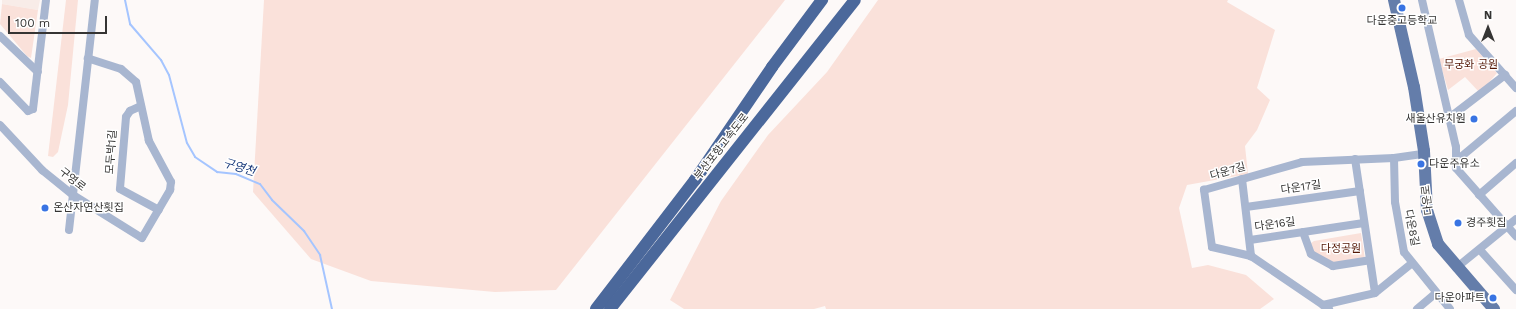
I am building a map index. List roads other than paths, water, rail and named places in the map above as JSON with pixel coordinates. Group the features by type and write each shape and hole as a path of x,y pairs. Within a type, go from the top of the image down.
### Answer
{"highway":[{"name":"부산포항고속도로","path":"596,309 695,180 772,67 822,0"},
{"name":"부산포항고속도로","path":"610,309 855,0"}],"main road":[{"name":"다운로","path":"1394,0 1414,87 1424,154 1427,210 1438,244 1456,268 1494,309"}],"street":[{"path":"0,82 28,111 33,109 46,0"},
{"path":"69,230 95,0"},
{"path":"1422,0 1456,147 1456,168 1516,236"},
{"path":"1459,0 1469,35 1516,88"},
{"path":"0,36 38,72"},
{"path":"88,58 110,63 130,75 136,82 149,141 171,182 170,190 159,210"},
{"path":"1449,118 1505,75"},
{"name":"모두박1길","path":"141,106 130,110 126,117 120,189 159,210"},
{"path":"1456,162 1516,111"},
{"name":"구영로","path":"0,125 42,170 73,195 142,238 159,210"},
{"name":"다운7길","path":"1326,307 1251,256 1212,247 1204,190 1302,162 1394,158 1424,154"},
{"name":"다운8길","path":"1394,158 1399,231 1404,252 1411,264 1450,309"},
{"path":"1355,159 1376,293"},
{"path":"1479,195 1516,163"},
{"name":"다운16길","path":"1242,179 1250,240 1364,223"},
{"name":"다운17길","path":"1246,207 1360,191"},
{"path":"1456,268 1480,250 1516,219"},
{"path":"1303,232 1311,254 1333,266 1370,260"},
{"path":"1250,240 1251,256"},
{"path":"1480,250 1516,290"},
{"path":"1326,307 1376,293 1411,264"},
{"path":"1417,309 1436,293"}],"waterway":[{"name":"구영천","path":"125,0 130,24 161,60 169,75 187,143 195,157 217,172 236,174 260,184 272,200 304,231 320,255 332,309"}],"place":[{"name":"다운중고등학교","path":"1402,8"},
{"name":"새울산유치원","path":"1474,119"},
{"name":"다운주유소","path":"1421,164"},
{"name":"온산자연산횟집","path":"45,208"},
{"name":"경주횟집","path":"1458,223"},
{"name":"다운아파트","path":"1493,298"}],"park label":[{"name":"무궁화 공원","path":"1471,65"},
{"name":"다정공원","path":"1341,249"}]}
